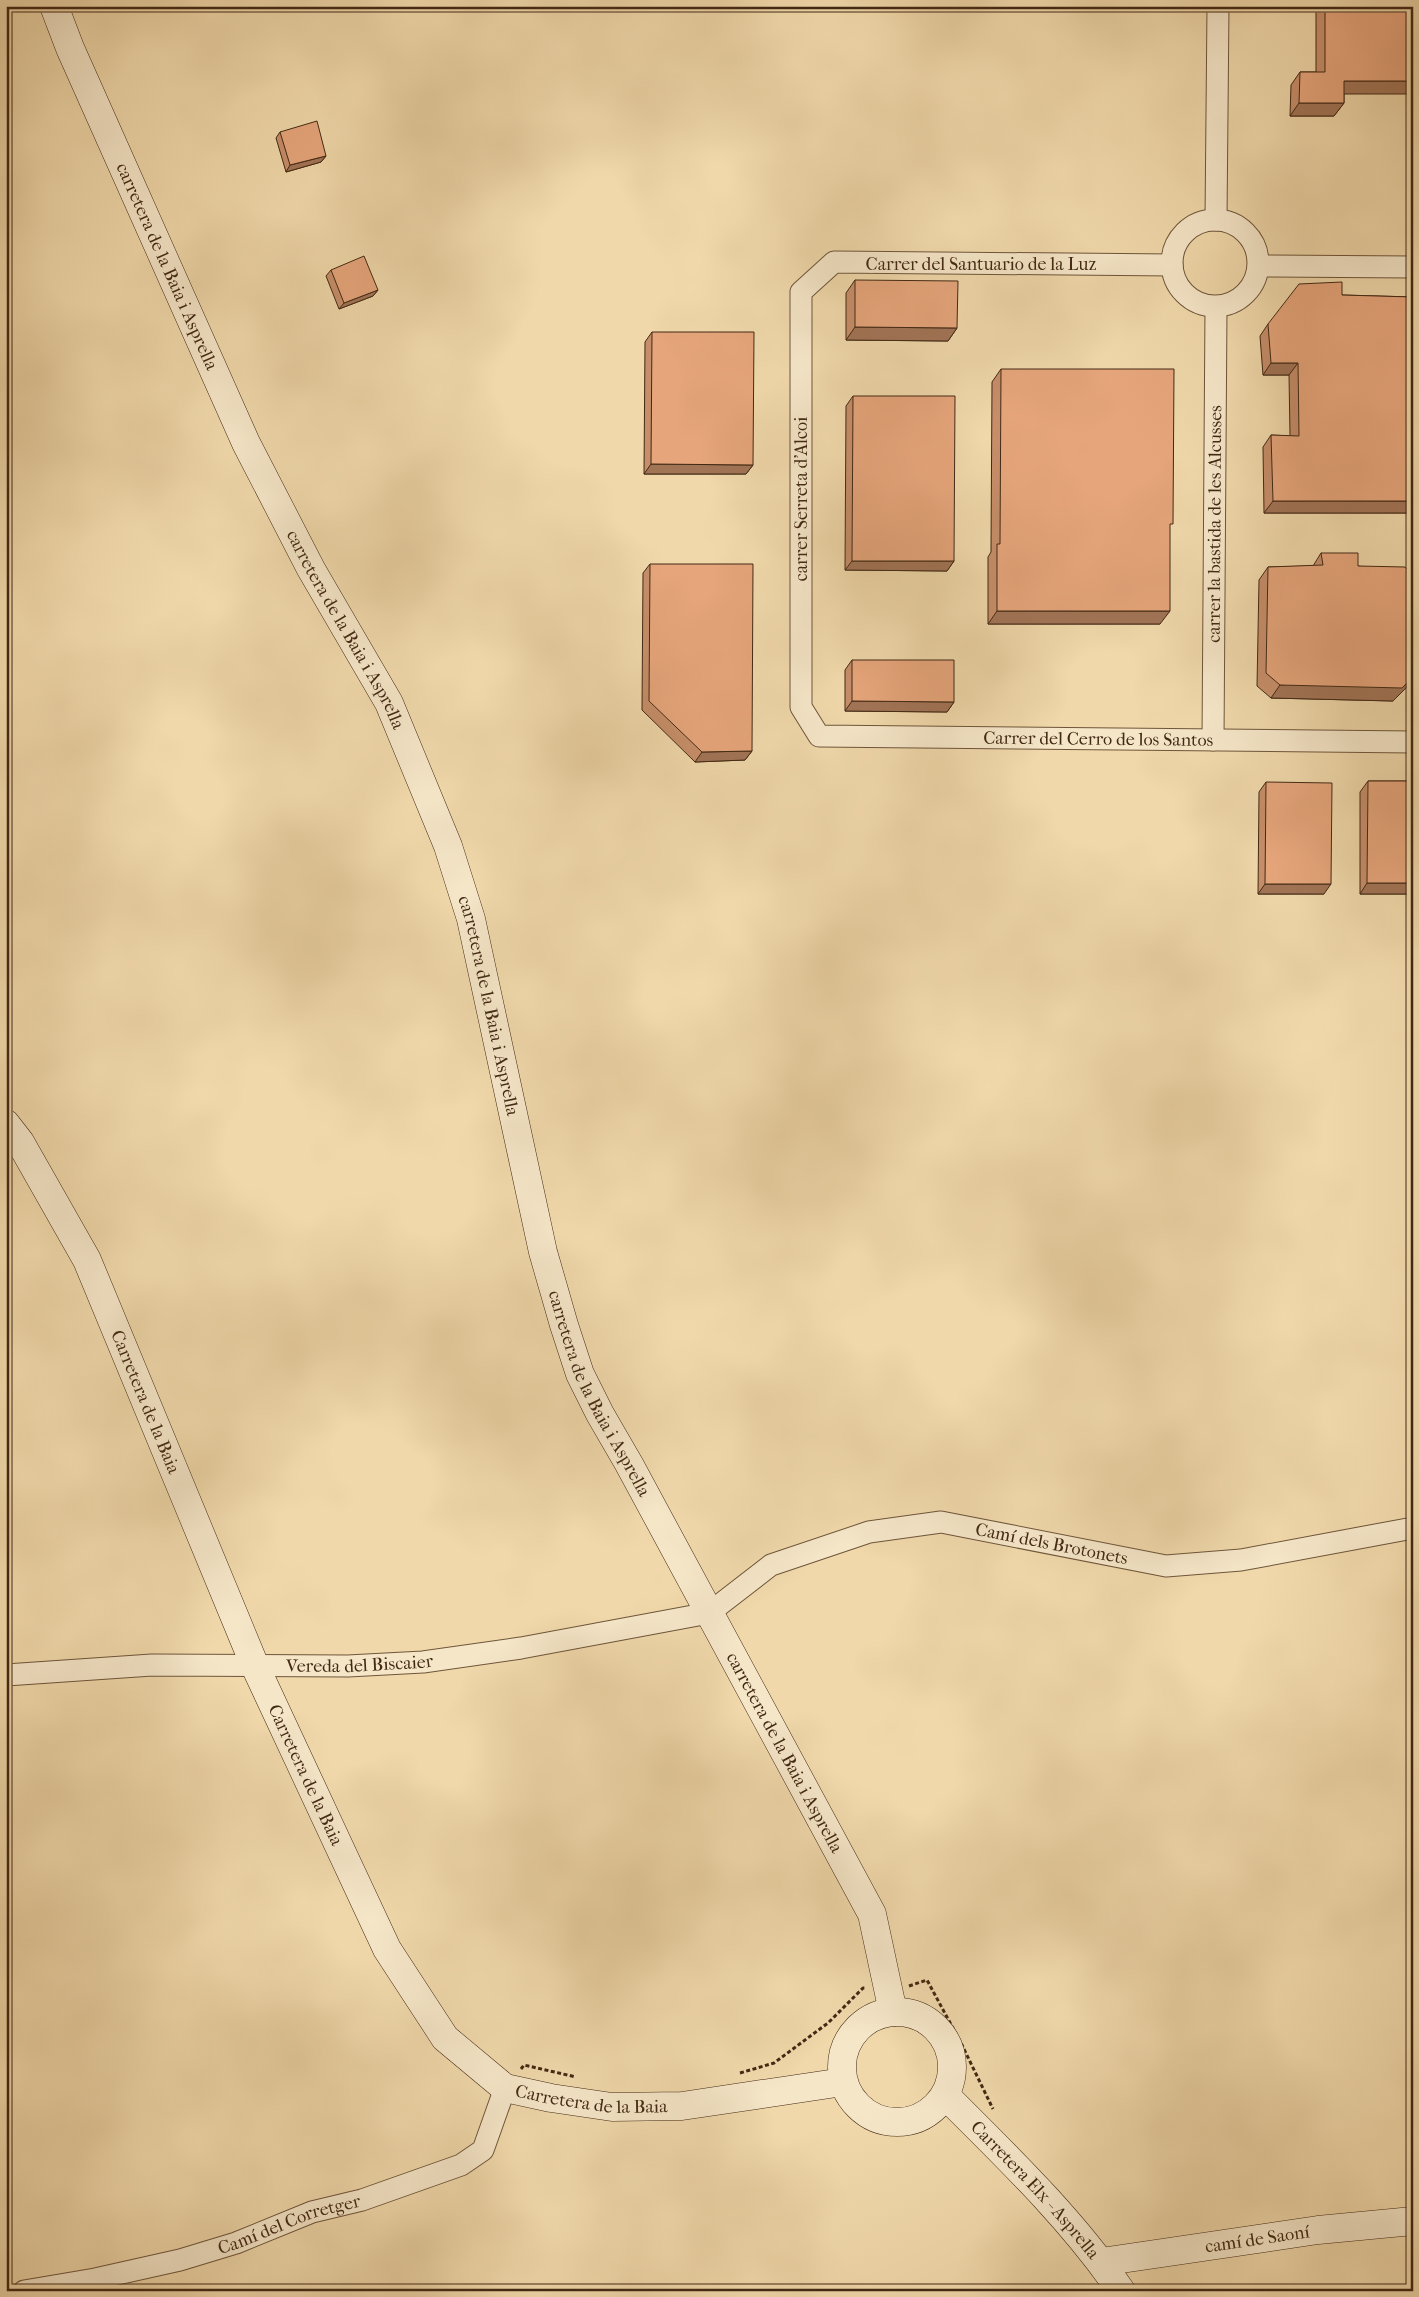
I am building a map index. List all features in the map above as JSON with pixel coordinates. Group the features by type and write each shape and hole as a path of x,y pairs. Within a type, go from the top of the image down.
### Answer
{"main road":[{"name":"carretera de la Baia i Asprella","path":"54,6 70,48 246,443 311,569 390,703 448,846 471,919 543,1252 580,1374 872,1914 881,1996"},
{"name":"Carretera de la Baia","path":"6,1124 20,1142 87,1260 255,1666 386,1949 445,2038 505,2088 551,2098 612,2107 682,2106 843,2082"},
{"path":"881,1996 905,2013 921,2018 933,2025 945,2040 952,2060 952,2077 945,2094 935,2108 921,2118 908,2122 887,2122 873,2118 852,2101 843,2082 841,2071 842,2055 849,2040 859,2027 873,2017 881,1996"},
{"name":"Carretera Elx - Asprella","path":"945,2094 1036,2186 1101,2262 1121,2291"},
{"name":"camí de Saoní","path":"1101,2262 1318,2230 1413,2221"}],"street":[{"path":"1216,220 1218,6"},
{"path":"1216,220 1231,222 1244,230 1255,245 1259,266 1252,287 1235,302 1216,307 1200,304 1187,296 1175,281 1172,265 1174,248 1184,233 1198,224 1216,220"},
{"name":"Carrer del Santuario de la Luz","path":"801,292 834,262 1172,265"},
{"path":"1259,266 1413,267"},
{"name":"carrer Serreta d'Alcoi","path":"801,292 801,706"},
{"name":"carrer la bastida de les Alcusses","path":"1213,740 1216,307"},
{"name":"Carrer del Cerro de los Santos","path":"801,706 819,736 1413,742"},
{"name":"Camí dels Brotonets","path":"709,1613 771,1565 869,1532 941,1522 1166,1566 1241,1560 1413,1528"},
{"name":"Vereda del Biscaier","path":"6,1675 152,1665 348,1666 423,1662 521,1648 709,1613"},
{"name":"Camí del Corretger","path":"24,2291 96,2280 180,2260 236,2243 312,2212 362,2200 461,2164 483,2150 505,2088"}],"path":[{"path":"737,2074 774,2063 828,2023 881,1996 927,1980 962,2045 995,2115"},
{"path":"505,2088 524,2065 581,2078"}],"building":[{"path":"1325,6 1413,6 1413,81 1344,81 1344,103 1299,103 1300,72 1325,72"},
{"path":"317,121 326,156 290,165 280,132"},
{"path":"364,256 378,290 344,303 331,270"},
{"path":"855,280 958,281 957,328 855,327"},
{"path":"1342,282 1342,295 1413,297 1413,501 1273,501 1271,435 1299,436 1298,363 1271,363 1268,324 1299,284"},
{"path":"652,332 754,332 753,465 651,464"},
{"path":"1001,369 1174,369 1173,524 1170,524 1170,611 997,611 997,544 1000,544"},
{"path":"853,396 955,396 954,561 852,561"},
{"path":"1321,553 1358,553 1358,566 1405,567 1413,575 1413,677 1402,688 1280,685 1266,673 1268,567 1323,565"},
{"path":"650,564 753,564 752,751 702,752 649,701"},
{"path":"852,660 954,660 954,702 852,701"},
{"path":"1368,781 1413,781 1413,883 1367,883"},
{"path":"1266,782 1332,783 1331,884 1265,884"}]}
